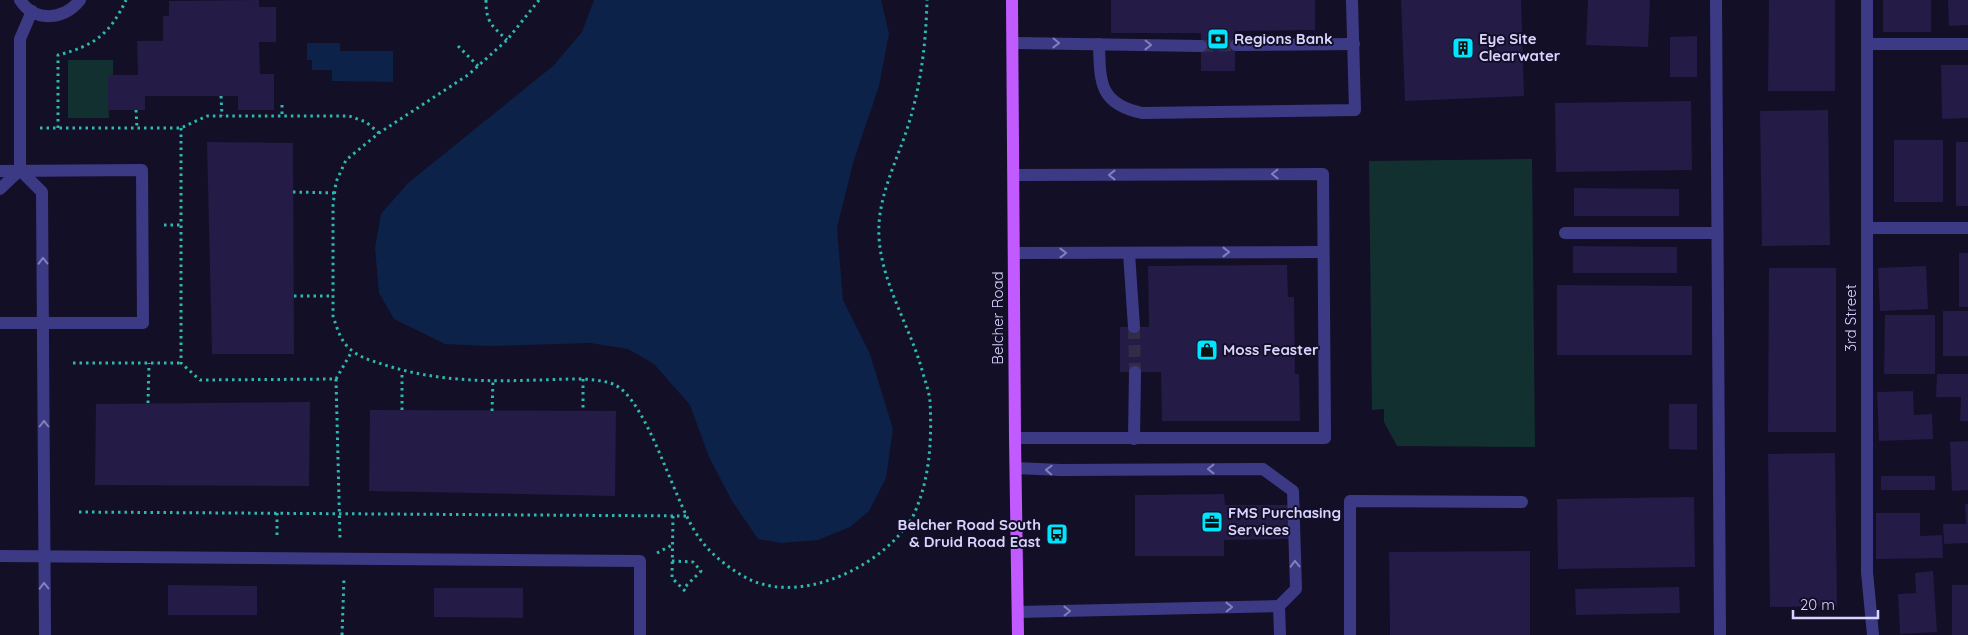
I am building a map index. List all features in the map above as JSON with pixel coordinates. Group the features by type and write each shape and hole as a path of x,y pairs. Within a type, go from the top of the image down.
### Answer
{"main road":[{"name":"Belcher Road","path":"1012,0 1018,635"}],"street":[{"path":"20,0 40,16 52,17 64,14 74,8 80,0"},
{"path":"1099,44 1100,71 1104,92 1128,110 1142,113 1355,110 1352,0"},
{"path":"1716,0 1720,635"},
{"name":"3rd Street","path":"1867,0 1867,572 1873,635"},
{"path":"32,11 20,39 20,170 42,192 45,635"},
{"path":"1013,43 1201,46"},
{"path":"1236,45 1354,44"},
{"path":"1867,44 1968,44"},
{"path":"0,189 20,170"},
{"path":"0,171 142,170 143,323 0,323"},
{"path":"1014,175 1323,174 1324,438 1015,438"},
{"path":"1867,228 1968,228"},
{"path":"1565,233 1717,233"},
{"path":"1014,254 1323,252"},
{"path":"1129,253 1134,327"},
{"path":"1134,439 1135,372"},
{"path":"1016,468 1060,470 1262,469 1293,491 1296,588 1279,606 1018,612"},
{"path":"1350,635 1350,501 1522,502"},
{"path":"0,556 640,561 640,635"},
{"path":"1279,606 1280,635"}],"path":[{"path":"58,128 58,55 80,50 101,38 116,19 126,0"},
{"path":"486,0 486,17 506,40"},
{"path":"539,0 506,40 468,75 379,133 346,160 336,182 335,193 334,316 338,333 352,351 366,359 402,370 454,380 583,380 616,385 631,399 660,452 686,516 699,538 720,561 747,578 768,585 793,588 827,582 860,566 892,543 914,517 931,451 930,396 916,350 889,283 880,249 879,224 884,198 908,127 918,87 925,48 927,0"},
{"path":"458,46 478,66"},
{"path":"221,96 222,116"},
{"path":"282,105 282,116"},
{"path":"136,110 136,128"},
{"path":"31,128 180,128 207,116 349,116 366,122 379,133"},
{"path":"180,128 180,363"},
{"path":"293,192 335,193"},
{"path":"294,296 334,296"},
{"path":"340,540 341,514 336,379 352,351"},
{"path":"148,403 149,363"},
{"path":"73,364 180,363 200,380 336,379"},
{"path":"402,370 402,410"},
{"path":"583,380 583,411"},
{"path":"492,411 493,381"},
{"path":"79,512 686,516"},
{"path":"277,513 277,540"},
{"path":"673,516 672,578 687,593"},
{"path":"672,561 693,562 701,571 683,588"},
{"path":"342,635 344,572"}],"green space":[{"path":"68,60 113,60 113,75 108,75 109,118 68,118"},
{"path":"1532,159 1535,447 1397,446 1384,422 1384,409 1372,410 1369,161"}],"water":[{"path":"594,0 881,0 889,34 879,86 853,163 837,228 843,300 870,354 893,429 886,478 869,511 850,527 818,540 781,543 758,539 732,501 709,457 690,405 654,364 628,349 590,343 489,346 445,344 394,319 379,293 375,248 381,214 408,183 553,66 582,32"},
{"path":"307,43 340,43 340,51 393,51 393,82 332,81 332,70 312,70 312,60 307,60"}],"building":[{"path":"259,0 259,7 276,7 276,42 259,42 260,74 274,74 274,110 238,110 238,96 145,96 145,110 108,110 108,75 138,75 137,41 163,41 163,16 169,16 169,1"},
{"name":"Regions Bank","path":"1111,0 1315,0 1315,30 1235,31 1235,71 1201,71 1201,33 1111,33"},
{"name":"Eye Site Clearwater","path":"1401,0 1521,0 1524,96 1405,101"},
{"path":"1588,0 1650,0 1648,47 1586,45"},
{"path":"1769,0 1835,0 1835,91 1768,91"},
{"path":"1883,0 1931,0 1931,32 1883,32"},
{"path":"1948,0 1968,0 1968,25 1949,26"},
{"path":"1697,36 1697,77 1670,77 1670,37"},
{"path":"1941,65 1968,65 1968,118 1942,119"},
{"path":"1691,101 1692,170 1556,172 1555,103"},
{"path":"1828,110 1830,245 1762,246 1760,111"},
{"path":"1894,140 1943,140 1943,202 1894,202"},
{"path":"207,142 293,143 294,354 212,354"},
{"path":"1956,142 1968,142 1968,206 1956,206"},
{"path":"1574,188 1679,189 1679,216 1574,216"},
{"path":"1573,246 1677,247 1677,273 1573,273"},
{"path":"1959,253 1968,253 1968,307 1959,307"},
{"name":"Moss Feaster","path":"1287,265 1288,297 1294,297 1295,374 1299,374 1300,421 1162,421 1161,372 1120,372 1120,327 1149,327 1148,266"},
{"path":"1926,266 1928,309 1880,311 1878,268"},
{"path":"1769,268 1836,268 1836,432 1768,432"},
{"path":"1557,285 1692,286 1692,355 1557,355"},
{"path":"1943,311 1968,311 1968,356 1943,356"},
{"path":"1885,315 1935,315 1935,374 1884,374"},
{"path":"1937,374 1968,374 1968,421 1960,421 1961,397 1936,397"},
{"path":"1913,391 1914,415 1932,414 1933,439 1879,441 1877,392"},
{"path":"310,402 309,486 95,485 96,404"},
{"path":"1669,404 1697,404 1697,450 1669,449"},
{"path":"370,410 616,411 615,496 369,491"},
{"path":"1968,441 1968,490 1952,491 1950,442"},
{"path":"1835,453 1837,606 1770,607 1768,454"},
{"path":"1881,476 1935,476 1935,490 1881,490"},
{"name":"FMS Purchasing Services","path":"1224,494 1225,505 1288,505 1289,539 1224,540 1224,556 1135,556 1135,495"},
{"path":"1694,497 1695,567 1558,569 1557,499"},
{"path":"1965,504 1968,504 1968,543 1944,544 1943,524 1966,524"},
{"path":"1876,513 1920,513 1920,536 1942,535 1943,558 1876,559"},
{"path":"1530,551 1530,635 1390,635 1389,552"},
{"path":"1933,571 1937,632 1900,634 1898,594 1916,593 1915,573"},
{"path":"168,585 257,586 257,615 168,615"},
{"path":"1952,585 1968,585 1968,635 1952,635"},
{"path":"1679,587 1680,613 1576,615 1575,589"},
{"path":"434,588 523,588 523,618 434,617"}],"tunnel":[{"path":"1201,46 1236,45"},
{"path":"1134,327 1135,372"}],"place":[{"name":"Regions Bank","path":"1218,39"},
{"name":"Eye Site Clearwater","path":"1463,48"},
{"name":"Moss Feaster","path":"1207,350"},
{"name":"FMS Purchasing Services","path":"1212,522"},
{"name":"Belcher Road South & Druid Road East","path":"1057,534"}]}
